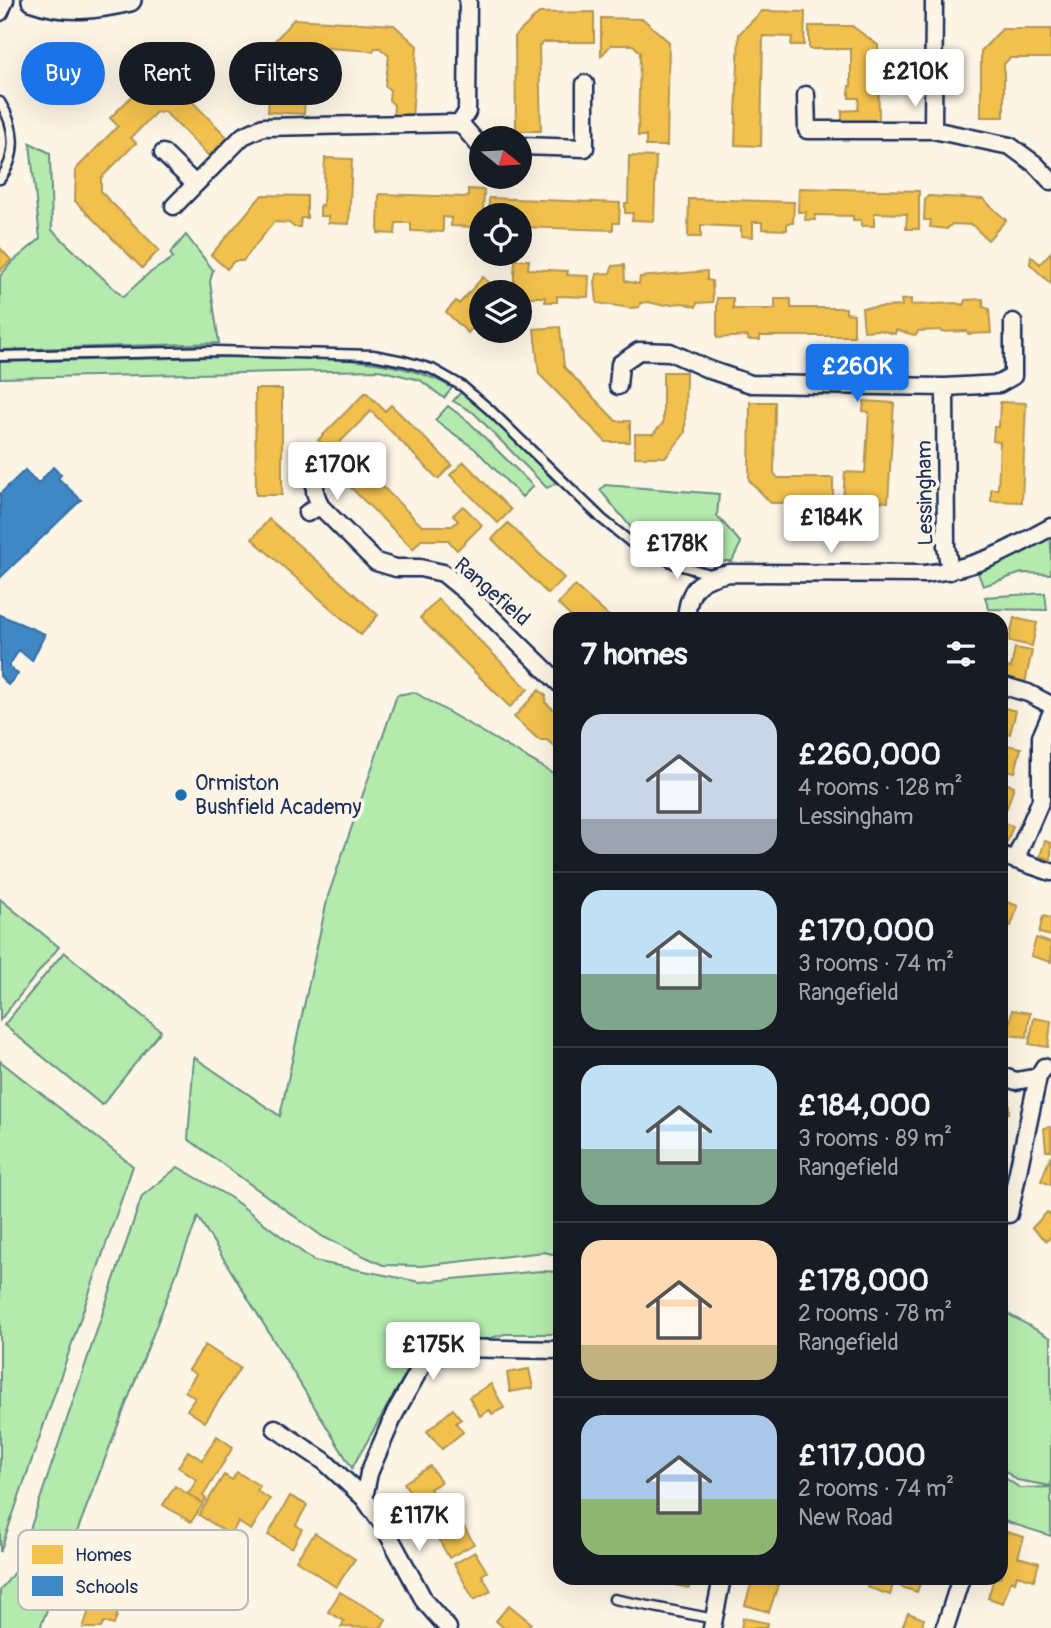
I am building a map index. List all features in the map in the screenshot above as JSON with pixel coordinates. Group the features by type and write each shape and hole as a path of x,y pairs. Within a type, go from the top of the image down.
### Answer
{"street":[{"path":"0,12 5,0"},
{"path":"33,0 50,6 77,9 130,0"},
{"path":"460,123 467,112 468,0"},
{"path":"933,130 934,0"},
{"path":"532,146 585,148 585,84"},
{"path":"806,95 807,130 933,130 1010,146 1035,164 1051,181"},
{"path":"460,123 469,134"},
{"path":"174,206 243,136 263,127 460,123"},
{"path":"163,153 195,184"},
{"path":"618,386 620,364 639,351 670,352 751,384 944,387 999,384 1013,376 1013,322"},
{"name":"Lessingham","path":"944,387 946,546 950,571 983,563 1051,527"},
{"name":"Rangefield","path":"315,464 313,510 376,562 396,568 420,568 443,573 553,677"},
{"path":"687,612 690,594 701,582 716,575 925,574 950,571"},
{"path":"1008,687 1028,693 1051,705"},
{"path":"1051,714 1041,737 1041,800 1008,857 1051,872"},
{"path":"1008,1078 1016,1081 1041,1072 1009,1214"},
{"path":"364,1498 369,1473 394,1413 422,1365 453,1348 553,1350"},
{"path":"275,1428 324,1461 364,1498 382,1523 425,1602 448,1628"},
{"path":"713,1623 721,1585"},
{"path":"945,1628 959,1585"}],"lane":[{"path":"0,102 7,113 14,140 9,167 0,179"},
{"path":"0,356 216,351 373,355 414,363 432,369 461,386 489,409 602,519 633,544 675,564 716,575"},
{"path":"614,1599 713,1623"}],"green space":[{"path":"30,143 50,153 52,230 123,297 148,274 173,258 170,253 186,235 213,270 210,282 219,343 0,350 0,276 40,239"},
{"path":"220,357 371,362 428,376 452,388 444,398 420,380 379,370 0,378 0,362"},
{"path":"461,392 497,422 556,483 547,488 474,413 453,401"},
{"path":"448,406 469,422 533,486 522,497 475,449 435,420"},
{"path":"605,485 719,494 717,516 741,543 732,561 703,561 638,536 600,490"},
{"path":"1051,537 1051,574 1022,573 983,586 978,573"},
{"path":"1045,593 1047,610 989,609 985,597"},
{"path":"414,692 553,773 553,1254 544,1252 421,1266 383,1265 323,1237 188,1139 194,1057 280,1116 328,896 397,695"},
{"path":"0,899 59,947 0,1020"},
{"path":"64,952 161,1031 102,1105 4,1025"},
{"path":"0,1061 133,1166 0,1552"},
{"path":"178,1167 231,1198 314,1261 420,1282 553,1272 553,1334 505,1334 414,1359 352,1468 198,1217 78,1530 30,1530 142,1196"},
{"path":"1008,1314 1051,1338 1051,1486 1017,1480 1008,1473"},
{"path":"1008,1480 1020,1488 1051,1487 1051,1536 1008,1522"},
{"path":"18,1565 18,1610 47,1610 40,1628 0,1628 0,1591"}],"building: Homes":[{"path":"762,11 805,12 804,45 791,45 792,37 763,36 761,146 735,145 739,34"},
{"path":"594,12 594,42 544,42 539,46 541,131 532,131 532,126 516,126 515,36 539,13"},
{"path":"601,18 643,19 669,42 667,146 646,146 646,136 638,136 640,52 633,45 611,45 601,56"},
{"path":"294,19 394,25 417,46 412,119 393,118 394,105 389,100 390,90 385,86 389,56 380,48 373,51 342,49 342,42 274,42"},
{"path":"809,26 852,26 878,45 879,123 842,123 842,111 858,110 859,98 849,98 851,49 809,49"},
{"path":"1002,29 1051,29 1051,58 1010,58 1004,64 1004,117 981,117 981,51"},
{"path":"123,105 196,105 228,138 209,156 165,112 156,112 131,138 136,143 101,178 101,192 159,250 142,268 75,201 76,169 118,126 110,118"},
{"path":"268,105 305,105 304,114 268,112"},
{"path":"629,156 656,157 654,221 632,220 633,213 625,213 625,203 628,203"},
{"path":"325,158 352,159 349,224 328,223 328,216 320,216 320,205 323,206"},
{"path":"799,188 919,191 919,229 906,229 907,214 874,213 874,226 861,226 861,220 853,220 853,216 815,215 815,220 805,220 806,212 798,212"},
{"path":"468,189 484,190 483,203 469,203 469,227 451,226 451,218 443,217 443,232 411,231 411,223 396,223 395,234 378,233 379,194 468,197"},
{"path":"262,195 307,196 307,218 301,218 300,227 274,222 243,261 234,261 227,269 211,255"},
{"path":"928,196 983,199 1006,220 988,240 972,225 952,224 947,229 930,227 931,220 924,220 925,200"},
{"path":"489,198 620,203 619,223 613,223 613,230 532,227 532,203 489,203"},
{"path":"689,199 794,202 793,223 787,223 787,230 762,229 762,222 753,222 753,237 741,236 741,227 701,225 701,237 688,237"},
{"path":"0,248 11,260 0,271"},
{"path":"1051,252 1051,284 1030,264 1031,256 1040,264"},
{"path":"624,265 625,281 639,284 640,277 707,271 707,280 712,281 713,302 697,303 696,307 683,303 661,305 648,302 630,308 597,303 597,274 610,273 613,266"},
{"path":"515,266 568,271 567,275 589,276 588,297 557,296 557,302 545,302 545,297 532,297 532,280 514,280"},
{"path":"469,293 468,333 446,312 456,301 459,304"},
{"path":"717,298 733,298 733,309 775,309 775,299 791,299 791,308 846,308 846,313 854,314 854,336 760,336 760,340 748,340 748,336 717,338"},
{"path":"911,299 911,305 964,305 965,300 983,299 983,307 989,309 991,333 968,334 967,331 941,330 918,331 914,335 896,330 895,334 879,330 864,331 862,308 902,306 901,300"},
{"path":"560,327 564,367 616,421 630,421 630,442 606,442 539,374 534,329"},
{"path":"663,372 686,372 685,433 666,457 635,457 635,434 653,434 663,423"},
{"path":"255,389 282,389 282,495 256,495"},
{"path":"366,392 385,411 391,405 452,465 438,479 371,411 339,443 422,526 452,526 458,521 453,515 463,506 482,525 457,550 448,540 421,540 413,549 332,469 340,462 318,440"},
{"path":"864,401 894,403 888,502 843,499 845,472 865,473 869,412 863,411"},
{"path":"750,402 775,402 774,473 778,478 833,478 833,503 771,503 749,480"},
{"path":"1000,402 1026,403 1022,502 991,501 991,489 998,489 1000,442 993,441 994,427 999,427"},
{"path":"464,462 511,510 498,523 450,475"},
{"path":"269,519 378,615 361,635 252,539"},
{"path":"508,523 564,578 548,594 492,539"},
{"path":"575,586 604,612 566,612 558,604"},
{"path":"438,599 528,689 510,707 420,618"},
{"path":"1014,618 1037,623 1032,646 1009,641"},
{"path":"1015,648 1032,651 1024,687 1008,684 1008,667 1011,668"},
{"path":"539,690 546,696 545,702 553,709 553,746 547,740 539,740 514,717"},
{"path":"1008,709 1016,711 1010,734 1008,733"},
{"path":"1008,745 1021,748 1015,772 1008,770"},
{"path":"1008,784 1014,786 1008,805"},
{"path":"1008,824 1013,826 1008,839"},
{"path":"1045,841 1051,843 1051,860 1040,856"},
{"path":"1008,902 1018,906 1011,926 1008,925"},
{"path":"1043,916 1051,918 1051,936 1039,933"},
{"path":"1036,938 1051,943 1051,962 1031,956"},
{"path":"1012,1010 1030,1013 1027,1037 1008,1035"},
{"path":"1034,1018 1051,1021 1048,1047 1029,1044"},
{"path":"1051,1127 1051,1151 1046,1151 1044,1128"},
{"path":"1051,1155 1051,1185 1041,1181"},
{"path":"1047,1212 1051,1215 1051,1236 1047,1241 1032,1228"},
{"path":"205,1345 240,1368 205,1422 187,1410 195,1398 185,1391 196,1374 189,1370"},
{"path":"529,1369 533,1388 510,1392 507,1373"},
{"path":"491,1384 504,1408 492,1414 490,1410 480,1416 469,1397"},
{"path":"453,1409 461,1419 456,1423 463,1432 442,1449 427,1431"},
{"path":"217,1436 233,1447 203,1496 206,1499 203,1503 188,1494 197,1480 178,1467 188,1451 202,1460"},
{"path":"430,1466 441,1482 430,1489 441,1505 425,1515 404,1483"},
{"path":"237,1472 260,1486 257,1491 270,1499 251,1530 238,1522 234,1530 223,1530 199,1515 224,1475 232,1480"},
{"path":"175,1486 203,1504 191,1522 163,1505"},
{"path":"290,1496 307,1505 296,1525 302,1529 292,1548 268,1535"},
{"path":"449,1515 458,1531 464,1527 474,1544 449,1558 431,1525"},
{"path":"1008,1532 1024,1537 1018,1557 1039,1563 1034,1580 1017,1575 1015,1582 1011,1580 1003,1603 988,1598 992,1585 1008,1585"},
{"path":"315,1533 355,1559 336,1587 296,1560"},
{"path":"475,1552 487,1572 482,1575 491,1591 474,1600 454,1564"},
{"path":"751,1585 778,1585 769,1612 745,1605"},
{"path":"868,1585 893,1585 890,1595"},
{"path":"902,1585 920,1585 917,1592"},
{"path":"340,1592 386,1619 381,1628 341,1627 344,1621 328,1612"},
{"path":"509,1605 531,1623 527,1628 504,1628 496,1621"},
{"path":"89,1610 119,1610 114,1625 104,1622 101,1628 83,1628"},
{"path":"908,1613 924,1619 921,1628 902,1628"},
{"path":"743,1618 768,1623 767,1628 741,1628"}],"building: Schools":[{"path":"53,467 61,475 58,478 81,500 0,578 0,494 25,470 38,484"},
{"path":"0,615 45,634 32,661 19,650 9,666 18,674 8,685 0,676"}],"place":[{"name":"Ormiston Bushfield Academy","path":"181,795"}]}
